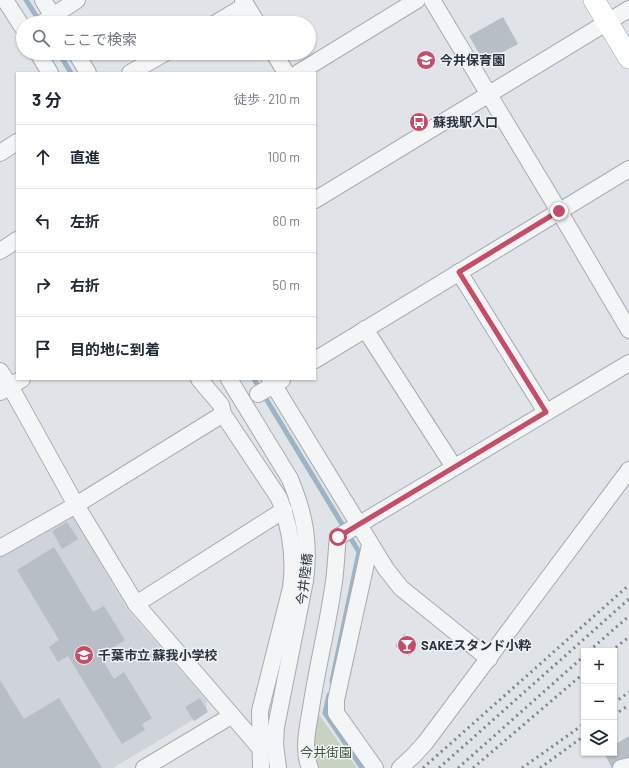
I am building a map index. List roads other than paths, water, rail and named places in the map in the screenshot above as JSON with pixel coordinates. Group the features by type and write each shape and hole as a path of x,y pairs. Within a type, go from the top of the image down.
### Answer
{"main road":[{"path":"594,0 629,58"}],"street":[{"path":"5,0 16,17"},
{"path":"43,0 49,16"},
{"path":"57,16 77,0"},
{"path":"300,72 417,0"},
{"path":"432,0 629,330"},
{"path":"226,16 245,2 253,16"},
{"path":"316,199 629,9"},
{"path":"42,60 49,72"},
{"path":"80,60 87,72"},
{"path":"132,72 153,60"},
{"path":"278,60 285,72"},
{"path":"0,153 16,143"},
{"path":"316,359 629,169"},
{"path":"0,251 16,241"},
{"path":"459,272 546,412"},
{"path":"365,329 454,467"},
{"path":"310,768 306,745 315,682 333,588 338,537 629,363"},
{"path":"0,370 11,386 76,505 136,604 260,748"},
{"path":"200,380 221,405 223,414 279,498 284,510 291,544 291,588 260,711 261,768"},
{"name":"今井陸橋","path":"230,380 290,479 299,502 306,529 308,564 276,727 275,744 278,768"},
{"path":"271,385 359,524 370,545 401,588 489,659"},
{"path":"0,548 76,505 223,414"},
{"path":"400,768 425,743 629,470"},
{"path":"136,604 284,510"},
{"path":"370,545 354,611 336,700 336,713 375,768"},
{"path":"333,588 354,611"},
{"path":"315,682 339,688"},
{"path":"144,768 231,716"},
{"path":"621,768 629,766"}],"waterway":[{"path":"26,0 36,16"},
{"path":"63,60 70,72"},
{"path":"255,380 359,552 332,681"},
{"path":"329,695 325,713 362,768"}],"railway":[{"path":"423,768 629,585"},
{"path":"439,768 629,599"},
{"path":"592,648 629,616"},
{"path":"615,648 629,637"},
{"path":"458,768 581,659"},
{"path":"473,768 581,676"},
{"path":"617,701 629,692"},
{"path":"617,713 629,705"},
{"path":"522,768 581,726"},
{"path":"540,768 581,738"}],"place":[{"name":"今井保育園","path":"426,60"},
{"name":"蘇我駅入口","path":"419,122"},
{"name":"SAKEスタンド小粋","path":"407,645"},
{"name":"千葉市立 蘇我小学校","path":"84,655"}],"park label":[{"name":"今井街園","path":"326,752"}]}
